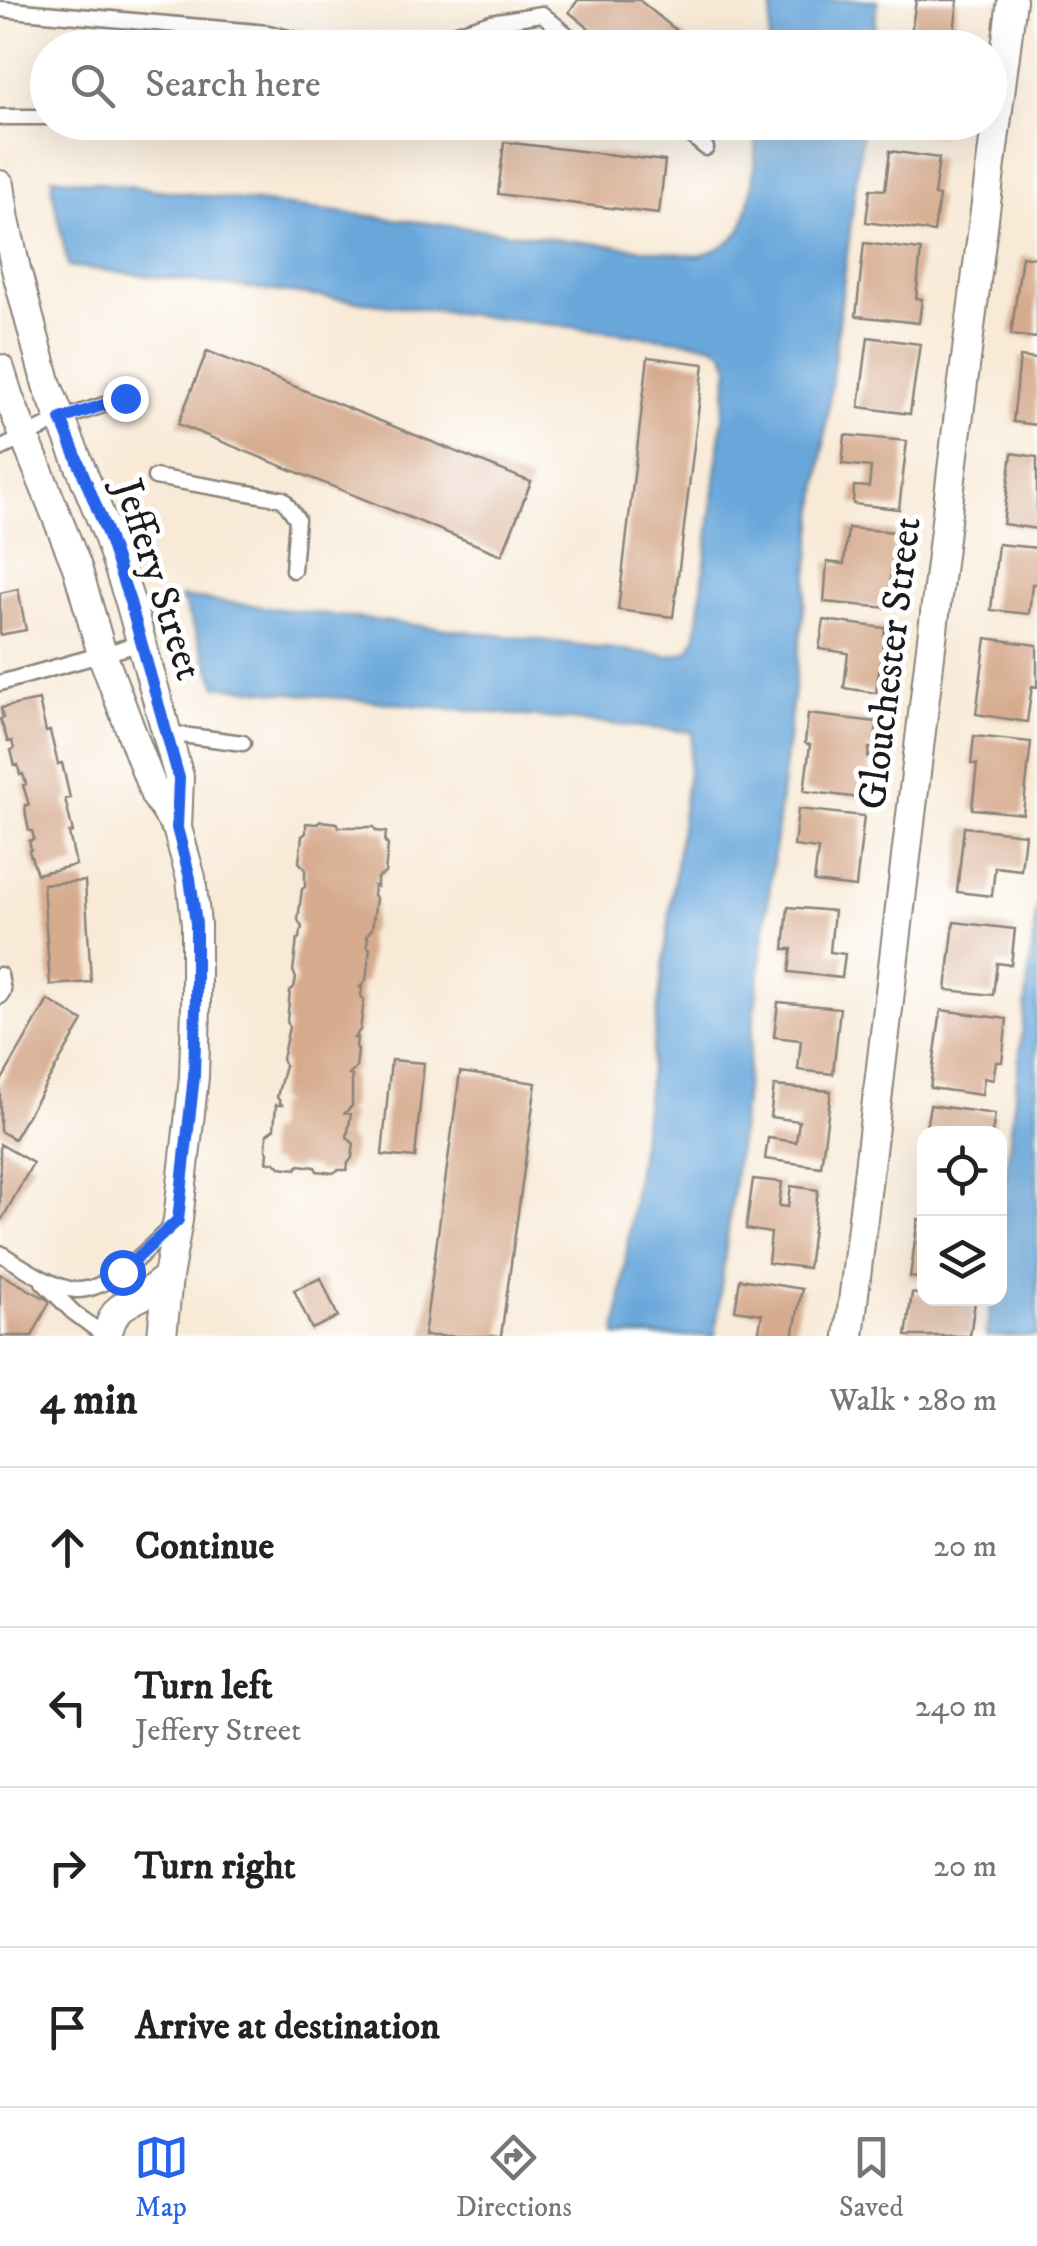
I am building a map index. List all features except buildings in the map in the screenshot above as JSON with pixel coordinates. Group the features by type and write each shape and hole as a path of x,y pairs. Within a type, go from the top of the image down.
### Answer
{"street":[{"name":"Glouchester Street","path":"1007,39 1012,0"},
{"name":"Glouchester Street","path":"849,1336 994,140"},
{"name":"Jeffery Street","path":"0,186 16,269 47,385 107,533 179,778 177,828 190,878 196,924 194,1076 162,1336"},
{"name":"Jeffery Street","path":"0,369 12,442 76,567 102,654 154,794 177,828"},
{"path":"106,1336 112,1316 168,1277"}],"lane":[{"path":"0,9 234,30"},
{"path":"467,30 542,14 561,30"},
{"path":"0,117 30,116"},
{"path":"696,140 706,148"},
{"path":"12,442 61,419 125,398"},
{"path":"156,477 283,499 297,519 293,570"},
{"path":"0,683 142,643"},
{"path":"167,733 242,743"},
{"path":"0,974 0,996"},
{"path":"0,1253 35,1275 77,1290 122,1272 178,1220"},
{"path":"35,1275 72,1312 106,1336"}],"water":[{"path":"773,0 878,0 874,30 770,30"},
{"path":"757,140 861,140 715,1336 616,1336 693,732 217,686 181,597 672,656 688,651 696,637 729,367 724,352 711,344 68,266 52,177 698,256 715,250 739,232 753,180"},
{"path":"1037,905 1037,1336 986,1336 990,1306 1007,1306 1007,1163"}],"route":[{"path":"122,1272 178,1220 194,1076 196,1004 196,924 190,878 177,828 179,778 130,602 61,419 125,398"}]}
